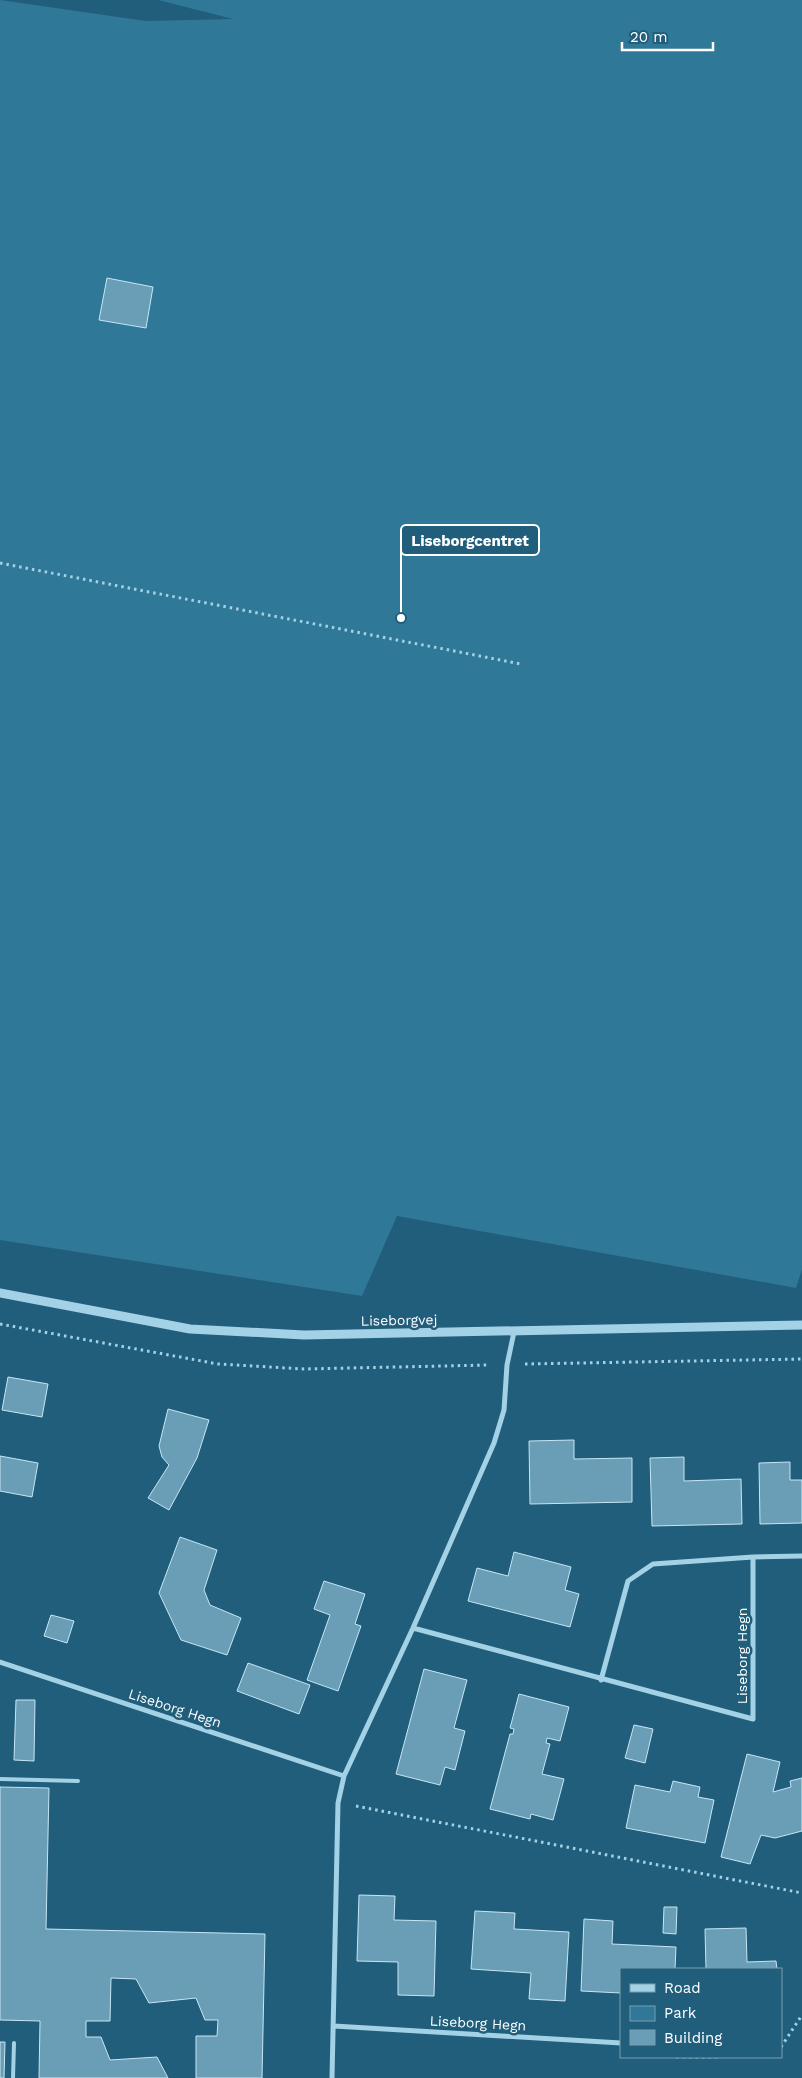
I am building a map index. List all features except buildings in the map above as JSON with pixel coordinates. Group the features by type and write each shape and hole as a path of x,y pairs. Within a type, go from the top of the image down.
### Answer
{"street":[{"name":"Liseborgvej","path":"0,1293 190,1329 304,1335 802,1325"},
{"path":"332,2078 338,1803 344,1776 413,1628 494,1443 504,1410 507,1365 514,1332"},
{"path":"601,1680 628,1581 653,1564 753,1557 802,1556"},
{"name":"Liseborg Hegn","path":"413,1628 601,1680 753,1719 753,1557"},
{"name":"Liseborg Hegn","path":"0,1662 344,1776"},
{"name":"Liseborg Hegn","path":"334,2026 620,2043"}],"lane":[{"path":"0,1779 78,1781"},
{"path":"13,2078 14,2043"}],"path":[{"path":"0,563 521,664"},
{"path":"0,1324 218,1364 304,1369 802,1359"},
{"path":"338,1803 802,1893"},
{"path":"782,2045 802,2015"}],"green space":[{"path":"0,0 146,21 233,19 158,0 802,0 802,1269 796,1288 397,1216 362,1296 0,1240"}],"place":[{"name":"Liseborgcentret","path":"401,618"}]}
